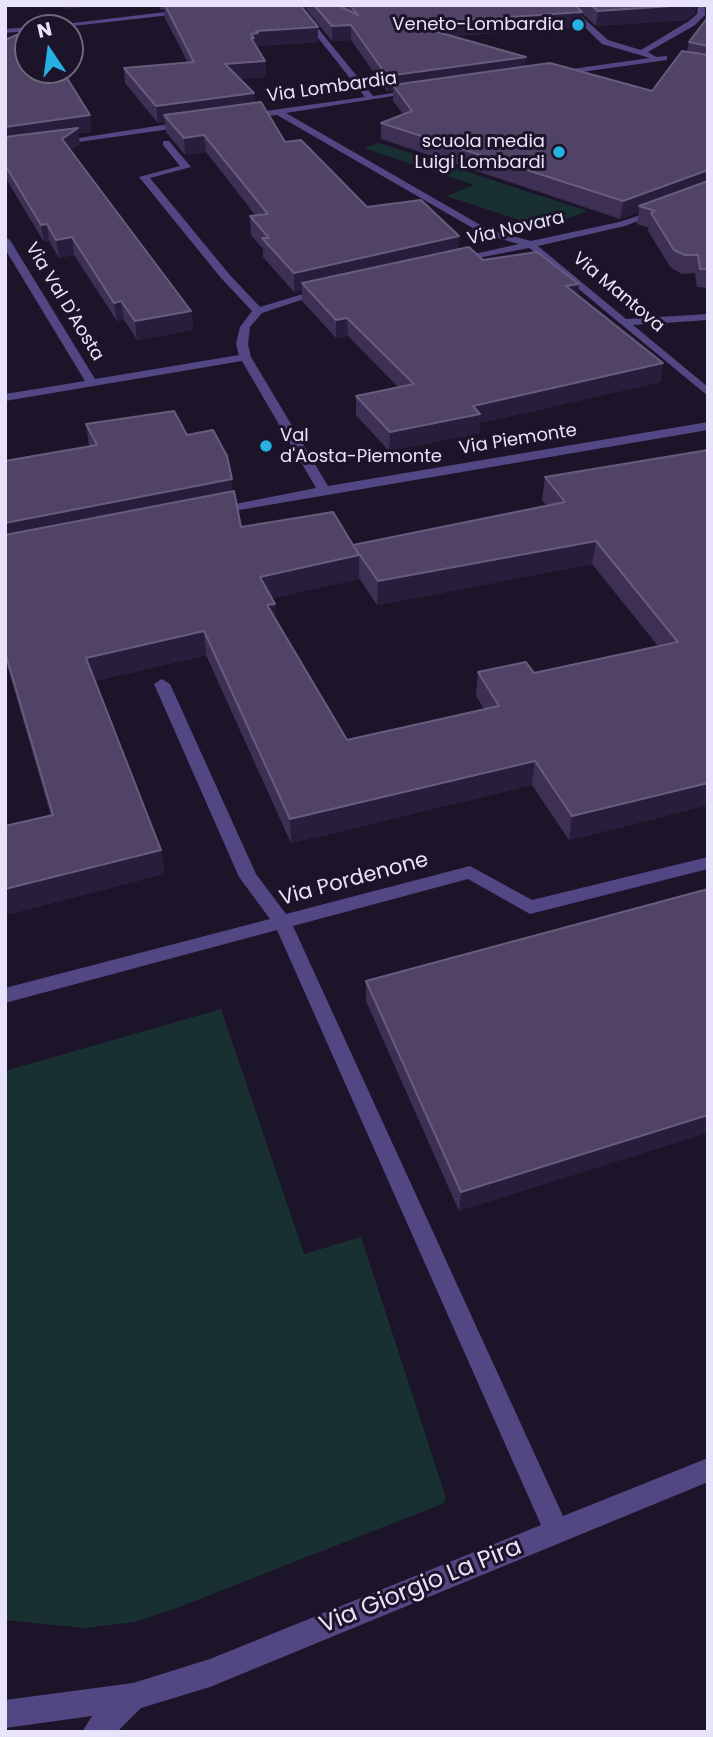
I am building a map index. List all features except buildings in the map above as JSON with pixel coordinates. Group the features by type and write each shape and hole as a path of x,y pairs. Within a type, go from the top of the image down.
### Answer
{"street":[{"path":"295,5 370,97"},
{"path":"565,5 605,41 677,61"},
{"path":"641,53 692,23 701,15 702,5"},
{"path":"84,23 192,11"},
{"path":"549,74 664,58"},
{"name":"Via Lombardia","path":"237,118 425,90"},
{"name":"Via Mantova","path":"278,112 486,232 530,244 708,393"},
{"path":"46,144 196,123"},
{"path":"166,143 187,167 144,177 225,276 258,311"},
{"name":"Via Novara","path":"449,262 622,224 669,207"},
{"name":"Via Val D'Aosta","path":"5,240 92,383"},
{"path":"324,490 245,357 242,344 245,327 258,311 299,296 340,287"},
{"path":"626,322 708,317"},
{"path":"5,398 245,357"},
{"name":"Via Piemonte","path":"205,514 324,490 708,426"},
{"path":"162,684 248,877 282,922 557,1531"},
{"name":"Via Pordenone","path":"5,996 470,872 530,907 708,863"},
{"name":"Via Giorgio La Pira","path":"5,1714 133,1697 210,1673 708,1470"},
{"path":"96,1732 133,1697"}],"green space":[{"path":"379,143 587,211 543,228 447,196 474,185 364,148"},
{"path":"221,1009 304,1254 361,1237 446,1498 442,1504 174,1609 134,1622 85,1628 5,1620 5,1071"}],"place":[{"name":"Veneto-Lombardia","path":"578,25"},
{"name":"scuola media Luigi Lombardi","path":"559,152"},
{"name":"Val d'Aosta-Piemonte","path":"266,446"}]}
